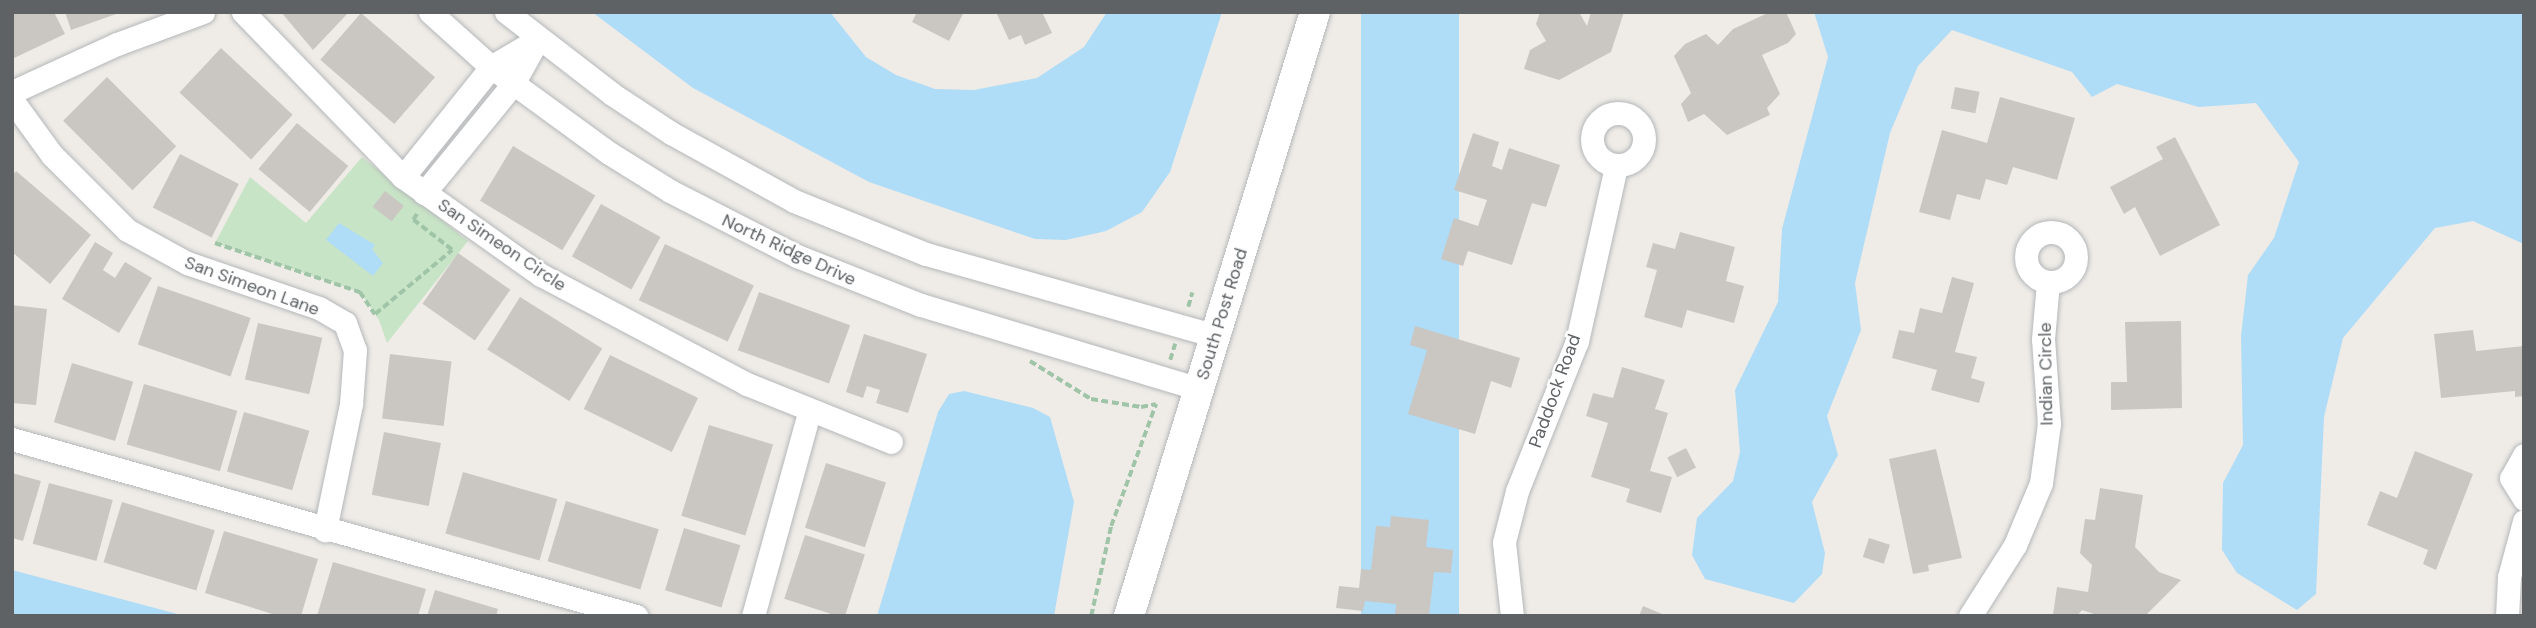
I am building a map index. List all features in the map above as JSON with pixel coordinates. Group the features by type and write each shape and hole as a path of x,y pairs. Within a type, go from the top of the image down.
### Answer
{"street":[{"path":"12,92 117,44 203,12"},
{"name":"San Simeon Circle","path":"243,12 404,177 416,198 541,275 694,358 809,412 891,442"},
{"name":"North Ridge Drive","path":"429,12 513,84 670,191 797,256 921,305 1199,389"},
{"path":"506,12 538,39 671,133 794,201 926,254 1215,336"},
{"name":"South Post Road","path":"1129,616 1315,12"},
{"path":"404,177 491,67 538,39"},
{"path":"416,198 513,84 538,39"},
{"name":"San Simeon Lane","path":"12,100 52,155 127,230 187,263 319,308 345,323 355,350 351,404 325,530"},
{"name":"Paddock Road","path":"1512,616 1504,542 1517,491 1577,341 1616,166"},
{"name":"Indian Circle","path":"1970,616 2015,545 2041,483 2049,424 2043,340 2049,282"},
{"path":"753,616 809,412"},
{"path":"12,439 325,530 636,616"},
{"path":"2524,454 2511,478 2524,499"},
{"path":"2507,616 2509,577 2524,521"}],"path":[{"path":"215,243 360,292 375,314 452,250 413,220 418,211 416,198"},
{"path":"1091,616 1111,526 1192,293"}],"green space":[{"path":"362,157 468,241 387,343 379,320 360,292 215,243 250,177 306,223"}],"water":[{"path":"592,12 830,12 866,57 896,75 935,89 974,90 1037,78 1084,47 1107,12 1222,12 1170,172 1142,212 1106,231 1066,240 1035,239 869,182 693,88"},
{"path":"1361,12 1459,12 1459,616 1361,616"},
{"path":"1814,12 2524,12 2524,244 2473,221 2435,228 2343,338 2324,417 2316,594 2297,610 2237,573 2222,550 2223,483 2243,445 2241,336 2248,275 2274,238 2299,162 2256,103 2199,107 2117,84 2092,97 2072,72 1952,30 1918,66 1890,133 1855,283 1861,330 1827,416 1838,455 1812,502 1825,553 1822,574 1794,603 1705,579 1692,555 1697,518 1733,481 1740,452 1735,390 1778,302 1782,229 1828,57"},
{"path":"339,223 375,245 372,249 383,263 373,276 326,240"},
{"path":"964,391 1033,408 1050,417 1074,502 1054,616 877,616 938,412 949,394"},
{"path":"12,570 185,616 12,616"}],"building":[{"path":"12,12 54,12 65,34 12,59"},
{"path":"65,12 119,12 119,13 71,30"},
{"path":"281,12 349,12 313,50"},
{"path":"917,12 964,12 949,41 912,22"},
{"path":"996,12 1042,12 1052,33 1025,45 1021,35 1009,40"},
{"path":"1540,12 1579,12 1587,26 1591,12 1624,12 1611,52 1559,80 1524,69 1530,50 1546,41 1536,24"},
{"path":"1770,12 1786,12 1796,34 1788,43 1762,55 1780,94 1767,108 1770,115 1727,135 1704,114 1688,122 1681,104 1691,93 1674,56 1685,44 1706,34 1718,45 1733,29"},
{"path":"361,13 435,77 394,124 320,60"},
{"path":"221,48 293,115 251,159 179,93"},
{"path":"107,77 176,146 132,190 63,121"},
{"path":"1955,87 1980,92 1975,113 1951,109"},
{"path":"2000,97 2075,118 2057,180 2013,167 2007,185 1986,179 1980,200 1957,194 1950,220 1919,212 1942,130 1987,143"},
{"path":"297,123 348,166 310,212 258,169"},
{"path":"1473,133 1499,142 1492,166 1502,170 1509,148 1560,165 1546,207 1532,203 1512,265 1468,251 1463,266 1441,259 1454,218 1478,226 1487,200 1454,190"},
{"path":"2175,137 2220,225 2160,256 2135,207 2124,214 2110,187 2163,159 2156,147"},
{"path":"513,146 595,195 562,250 480,201"},
{"path":"180,154 239,184 212,237 153,207"},
{"path":"16,171 91,235 50,284 12,252 12,176"},
{"path":"385,191 404,206 392,222 373,207"},
{"path":"601,204 660,237 631,289 572,256"},
{"path":"1680,232 1735,247 1726,281 1744,286 1734,323 1687,310 1682,328 1644,317 1657,270 1646,267 1653,243 1675,249"},
{"path":"95,242 113,253 103,270 115,278 125,262 152,278 119,333 62,299"},
{"path":"665,244 754,285 728,342 639,300"},
{"path":"458,253 510,290 475,340 422,304"},
{"path":"1952,277 1974,283 1955,352 1977,357 1971,378 1985,382 1979,403 1931,390 1937,370 1892,358 1899,330 1914,333 1920,308 1942,313"},
{"path":"158,286 251,318 230,377 138,345"},
{"path":"759,292 850,325 829,383 738,350"},
{"path":"520,297 602,348 569,401 487,350"},
{"path":"12,305 47,309 36,405 12,403"},
{"path":"2181,321 2182,408 2111,410 2111,382 2127,382 2125,322"},
{"path":"258,323 322,338 309,394 245,380"},
{"path":"1415,326 1520,358 1511,388 1491,381 1475,434 1408,414 1427,350 1410,345"},
{"path":"2473,330 2476,351 2524,346 2524,396 2515,397 2515,391 2441,398 2434,334"},
{"path":"864,334 927,354 908,413 876,403 880,390 867,386 863,398 846,392"},
{"path":"390,354 452,362 444,426 382,419"},
{"path":"610,355 698,398 672,452 584,409"},
{"path":"72,363 133,382 115,441 54,422"},
{"path":"1622,367 1665,380 1655,409 1668,413 1650,471 1672,477 1661,513 1626,502 1630,489 1591,477 1608,423 1586,416 1593,393 1613,398"},
{"path":"144,384 237,411 220,471 127,445"},
{"path":"244,412 309,431 292,490 227,472"},
{"path":"709,425 773,445 745,535 681,516"},
{"path":"384,432 441,443 429,506 372,495"},
{"path":"1686,448 1696,468 1677,477 1667,458"},
{"path":"1936,449 1962,558 1928,565 1929,571 1913,574 1889,459"},
{"path":"2415,451 2473,474 2436,570 2423,564 2428,550 2367,525 2380,491 2397,498"},
{"path":"826,463 886,482 865,547 805,528"},
{"path":"463,472 557,499 540,561 445,534"},
{"path":"12,473 41,481 23,541 12,538"},
{"path":"49,483 113,500 96,561 33,544"},
{"path":"2100,488 2143,495 2135,547 2159,572 2181,580 2145,616 2100,616 2082,610 2077,616 2053,615 2057,587 2088,592 2092,565 2080,553 2085,519 2095,520"},
{"path":"566,501 659,529 640,590 548,561"},
{"path":"122,502 215,530 196,591 104,562"},
{"path":"1391,516 1429,520 1426,547 1453,550 1451,573 1434,572 1429,616 1395,616 1396,604 1365,601 1363,611 1336,608 1339,586 1359,588 1361,569 1371,570 1376,526 1390,527"},
{"path":"684,528 740,545 721,607 665,590"},
{"path":"224,531 318,559 301,616 279,616 205,593"},
{"path":"805,535 865,554 845,616 784,599"},
{"path":"1869,538 1890,545 1884,564 1863,557"},
{"path":"333,562 426,589 418,616 317,616"},
{"path":"435,590 498,609 496,616 427,616"},
{"path":"1643,606 1667,616 1639,616"}]}
